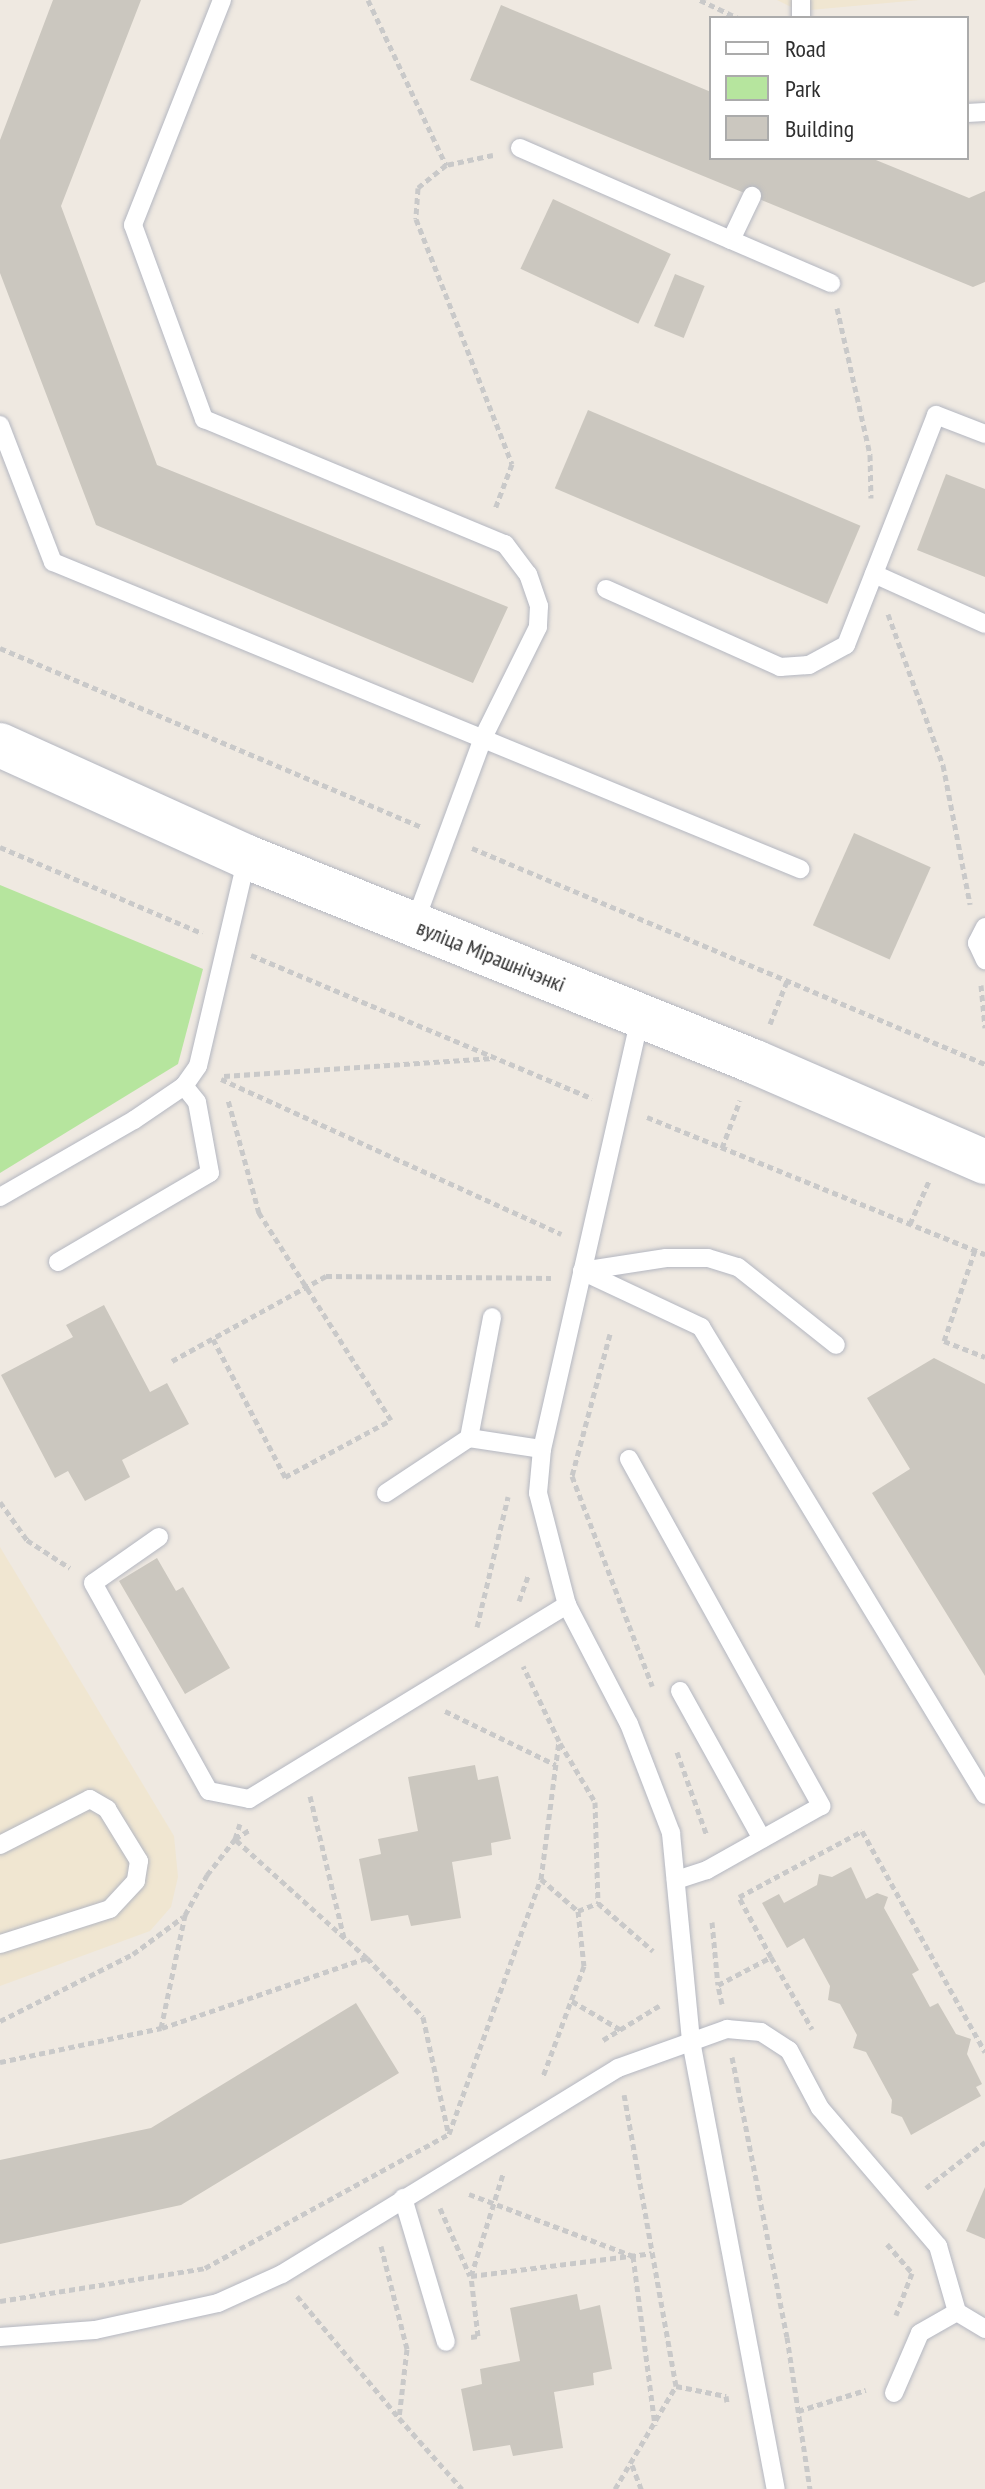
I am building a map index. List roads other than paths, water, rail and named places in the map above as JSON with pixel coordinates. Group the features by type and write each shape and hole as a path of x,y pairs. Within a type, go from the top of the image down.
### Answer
{"main road":[{"name":"вуліца Мірашнічэнкі","path":"0,745 247,857 985,1162"}],"lane":[{"path":"222,0 133,225 204,419 505,544 528,574 539,606 538,627 483,738 414,925"},
{"path":"520,148 831,283"},
{"path":"731,240 752,196"},
{"path":"606,589 780,667 809,665 846,645 936,415 985,434"},
{"path":"0,425 53,562 800,869"},
{"path":"874,574 985,624"},
{"path":"0,1197 184,1086 198,1066 224,942 247,857"},
{"path":"985,927 977,943 985,960"},
{"path":"640,1018 542,1449 538,1493 543,1525 567,1605 629,1724 671,1833 691,2041 776,2489"},
{"path":"58,1262 210,1173 197,1102 184,1086"},
{"path":"582,1271 666,1258 708,1258 738,1267 836,1345"},
{"path":"582,1271 701,1327 985,1795"},
{"path":"469,1438 492,1317"},
{"path":"386,1493 469,1438 542,1449"},
{"path":"629,1459 821,1806 707,1870 676,1880"},
{"path":"159,1537 93,1583 209,1791 249,1799 567,1605"},
{"path":"680,1691 762,1839"},
{"path":"0,1845 90,1799 107,1809 139,1861 136,1881 110,1909 0,1944"},
{"path":"0,2337 95,2330 218,2303 282,2274 618,2068 727,2029 761,2032 789,2050 820,2108 938,2246 957,2312 985,2329"},
{"path":"403,2198 446,2342"},
{"path":"894,2393 920,2333 957,2312"}]}
